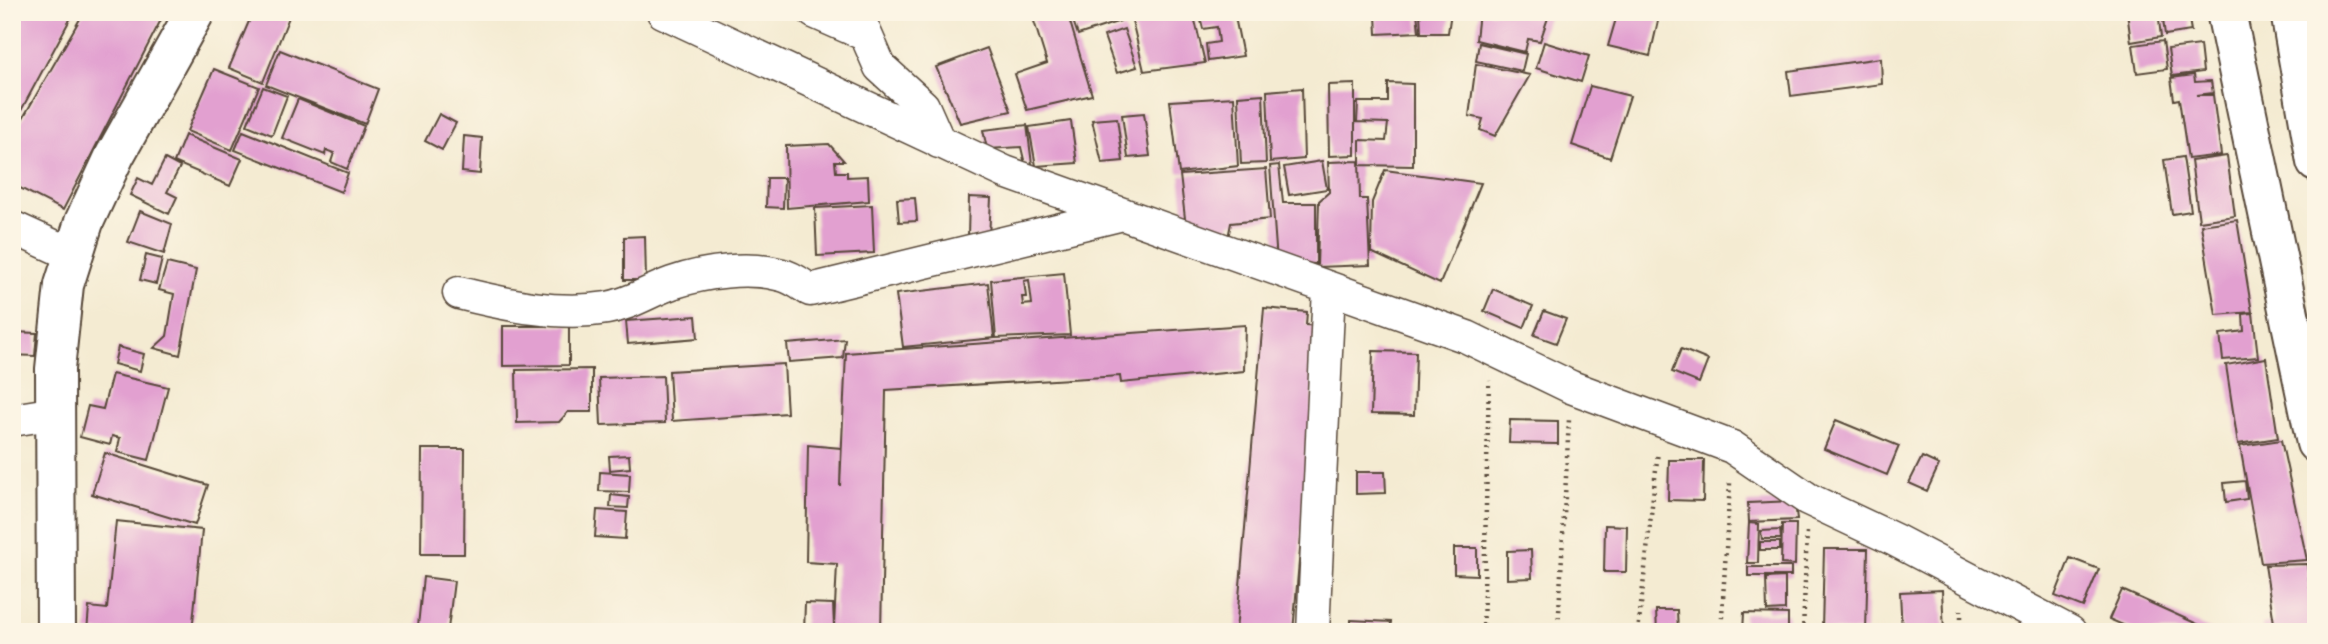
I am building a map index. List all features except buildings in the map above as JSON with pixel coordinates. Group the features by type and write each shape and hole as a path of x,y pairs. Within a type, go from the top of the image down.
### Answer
{"street":[{"path":"56,632 55,369 64,285 84,222 115,155 195,12"},
{"path":"663,12 1005,172 1489,348 1571,387 1732,447 1808,499 1895,540 2070,632"},
{"path":"814,12 860,23 880,66 923,106 939,142"},
{"path":"2226,12 2316,443"},
{"path":"2290,12 2316,162"},
{"path":"459,293 547,310 605,309 632,302 670,284 700,276 742,271 784,275 810,290 1123,214"},
{"path":"12,228 74,255"},
{"path":"1313,632 1329,288"},
{"path":"12,420 56,413"}],"path":[{"path":"1483,632 1489,348"},
{"path":"1558,632 1571,387"},
{"path":"1639,632 1661,419"},
{"path":"1721,632 1732,447"},
{"path":"1803,632 1808,499"}]}
